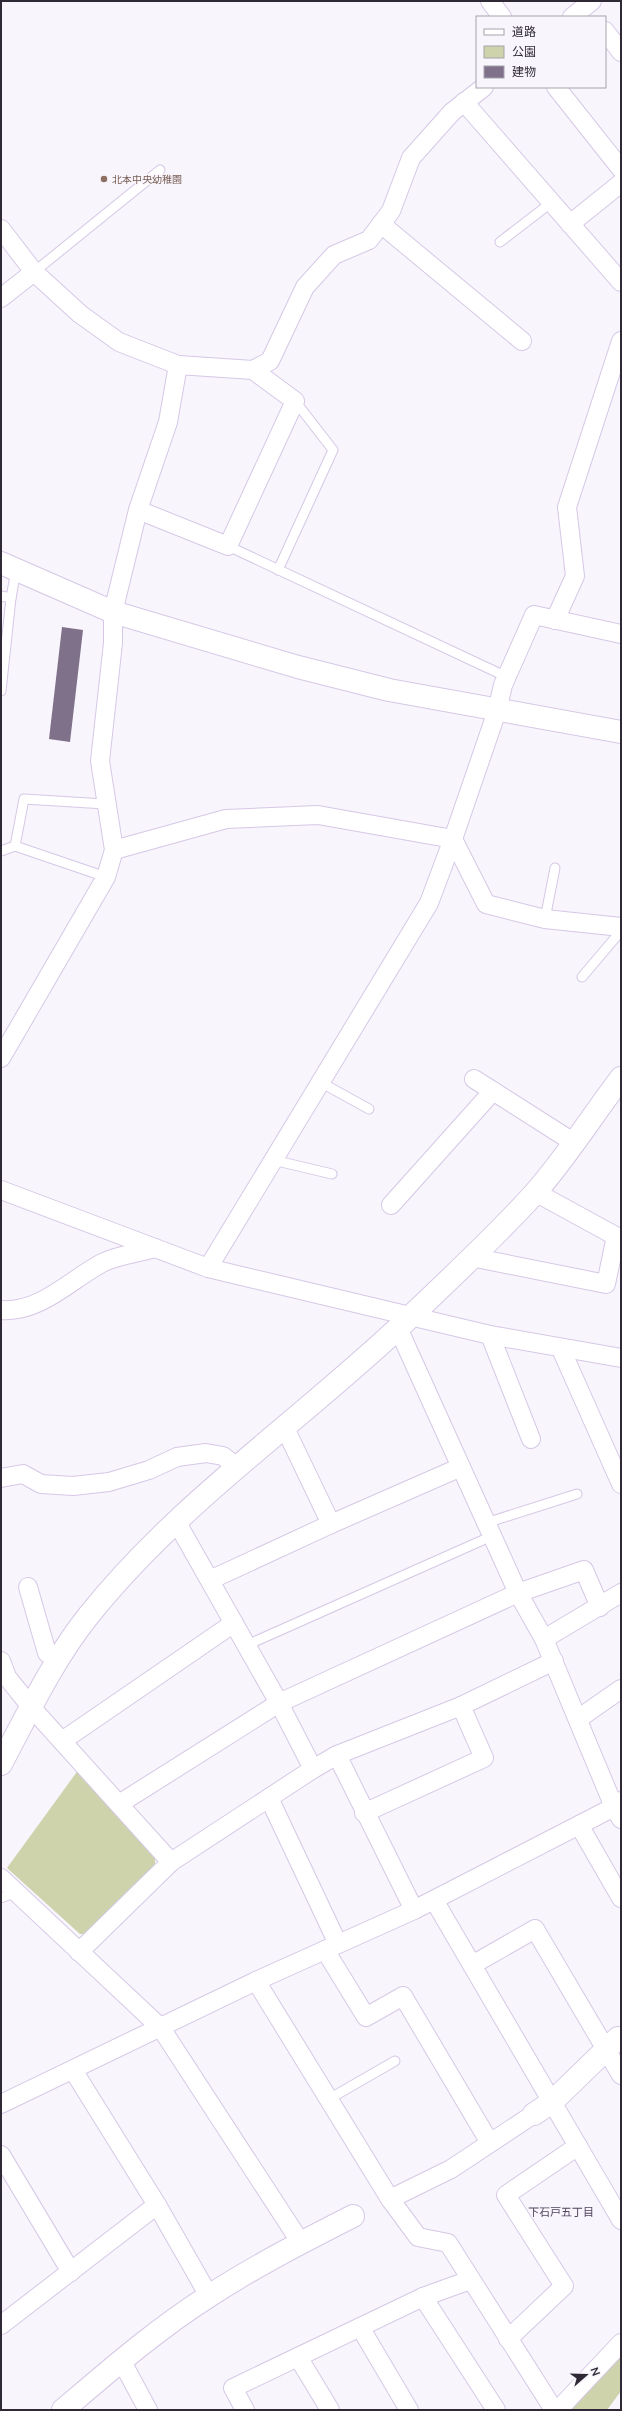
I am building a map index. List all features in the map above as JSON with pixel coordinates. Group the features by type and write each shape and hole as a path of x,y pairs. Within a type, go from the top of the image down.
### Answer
{"street":[{"path":"490,1 501,16"},
{"path":"574,16 591,8"},
{"path":"606,32 621,52"},
{"path":"1,229 34,272 80,314 119,342 178,365 253,370 270,362 305,287 334,255 370,240 391,212 411,158 452,112 483,88"},
{"path":"557,88 621,169"},
{"path":"464,102 621,282"},
{"path":"570,224 621,183"},
{"path":"381,224 522,340"},
{"path":"1,298 34,272"},
{"path":"555,620 575,576 567,508 621,341"},
{"path":"1,1058 106,878 114,850 105,804 100,761 113,643 113,612 138,510 168,422 178,365"},
{"path":"138,510 228,546 295,402 253,370"},
{"path":"9,565 113,612 298,667 389,690 621,732"},
{"path":"208,1268 429,903 453,839 507,677 534,615 621,634"},
{"path":"114,850 226,819 318,815 453,839"},
{"path":"453,839 486,904 545,919 621,927"},
{"path":"474,1078 573,1142"},
{"path":"1,1764 57,1661 87,1617 127,1570 176,1521 285,1428 404,1322 471,1257 535,1192 621,1078"},
{"path":"391,1205 493,1091"},
{"path":"1,1190 208,1268 404,1322 490,1335 561,1349 621,1358"},
{"path":"471,1257 606,1284 619,1238 535,1192"},
{"path":"1,1310 29,1306 55,1295 103,1262 155,1248"},
{"path":"1,2104 256,1982 414,1910 579,1825 619,1809 578,1719 554,1660 518,1593 461,1468 404,1322"},
{"path":"490,1335 531,1439"},
{"path":"561,1349 621,1484"},
{"path":"285,1428 331,1524"},
{"path":"1,1478 23,1474 41,1484 74,1486 109,1482 149,1470 177,1457 206,1453 223,1456 238,1468"},
{"path":"210,1580 331,1524 461,1468"},
{"path":"176,1521 247,1645 313,1769"},
{"path":"119,1804 279,1703 518,1593 584,1570 600,1607"},
{"path":"28,1587 47,1653 57,1661"},
{"path":"544,1639 600,1607 621,1593"},
{"path":"62,1741 234,1623"},
{"path":"80,1952 171,1862 313,1769 337,1756 461,1706 554,1660"},
{"path":"1,1661 7,1677 31,1707 171,1862"},
{"path":"578,1719 621,1689"},
{"path":"364,1813 484,1758 461,1706"},
{"path":"337,1756 364,1813 414,1910"},
{"path":"269,1798 332,1947 366,2017 403,1996 490,2143"},
{"path":"579,1825 621,1898"},
{"path":"1,1878 8,1895 80,1952 161,2028 301,2243"},
{"path":"434,1900 472,1965 543,2108 578,2146 621,2220"},
{"path":"472,1965 535,1929 612,2043 621,2075"},
{"path":"256,1982 390,2198 418,2237 448,2243 470,2280 554,2410"},
{"path":"390,2198 451,2169 543,2108 612,2043"},
{"path":"73,2070 157,2205 209,2296"},
{"path":"508,2339 564,2286 506,2195 578,2146"},
{"path":"1,2155 71,2272"},
{"path":"4,2317 71,2272 157,2205"},
{"path":"63,2410 121,2360 209,2296 301,2243 353,2216"},
{"path":"245,2410 234,2388 423,2297 470,2280"},
{"path":"423,2297 496,2410"},
{"path":"360,2327 409,2410"},
{"path":"558,2410 621,2343"},
{"path":"298,2357 330,2410"},
{"path":"121,2360 148,2410"}],"lane":[{"path":"34,272 160,170"},
{"path":"500,242 552,202"},
{"path":"278,570 333,450 295,402"},
{"path":"228,546 507,677"},
{"path":"1,691 11,598 9,565"},
{"path":"1,596 11,598"},
{"path":"14,846 24,799 105,804"},
{"path":"1,851 14,846 106,878"},
{"path":"545,919 555,868"},
{"path":"582,977 621,931"},
{"path":"320,1082 369,1109"},
{"path":"273,1160 332,1174"},
{"path":"247,1645 489,1529 577,1494"},
{"path":"329,2099 395,2061"}],"green space":[{"path":"79,1769 155,1856 155,1865 90,1934 80,1934 7,1868"},
{"path":"621,2343 621,2391 607,2410 562,2410"}],"building":[{"path":"62,627 83,630 70,742 49,739"}],"place":[{"name":"北本中央幼稚園","path":"104,179"}],"district":[{"name":"下石戸五丁目","path":"561,2212"}]}
